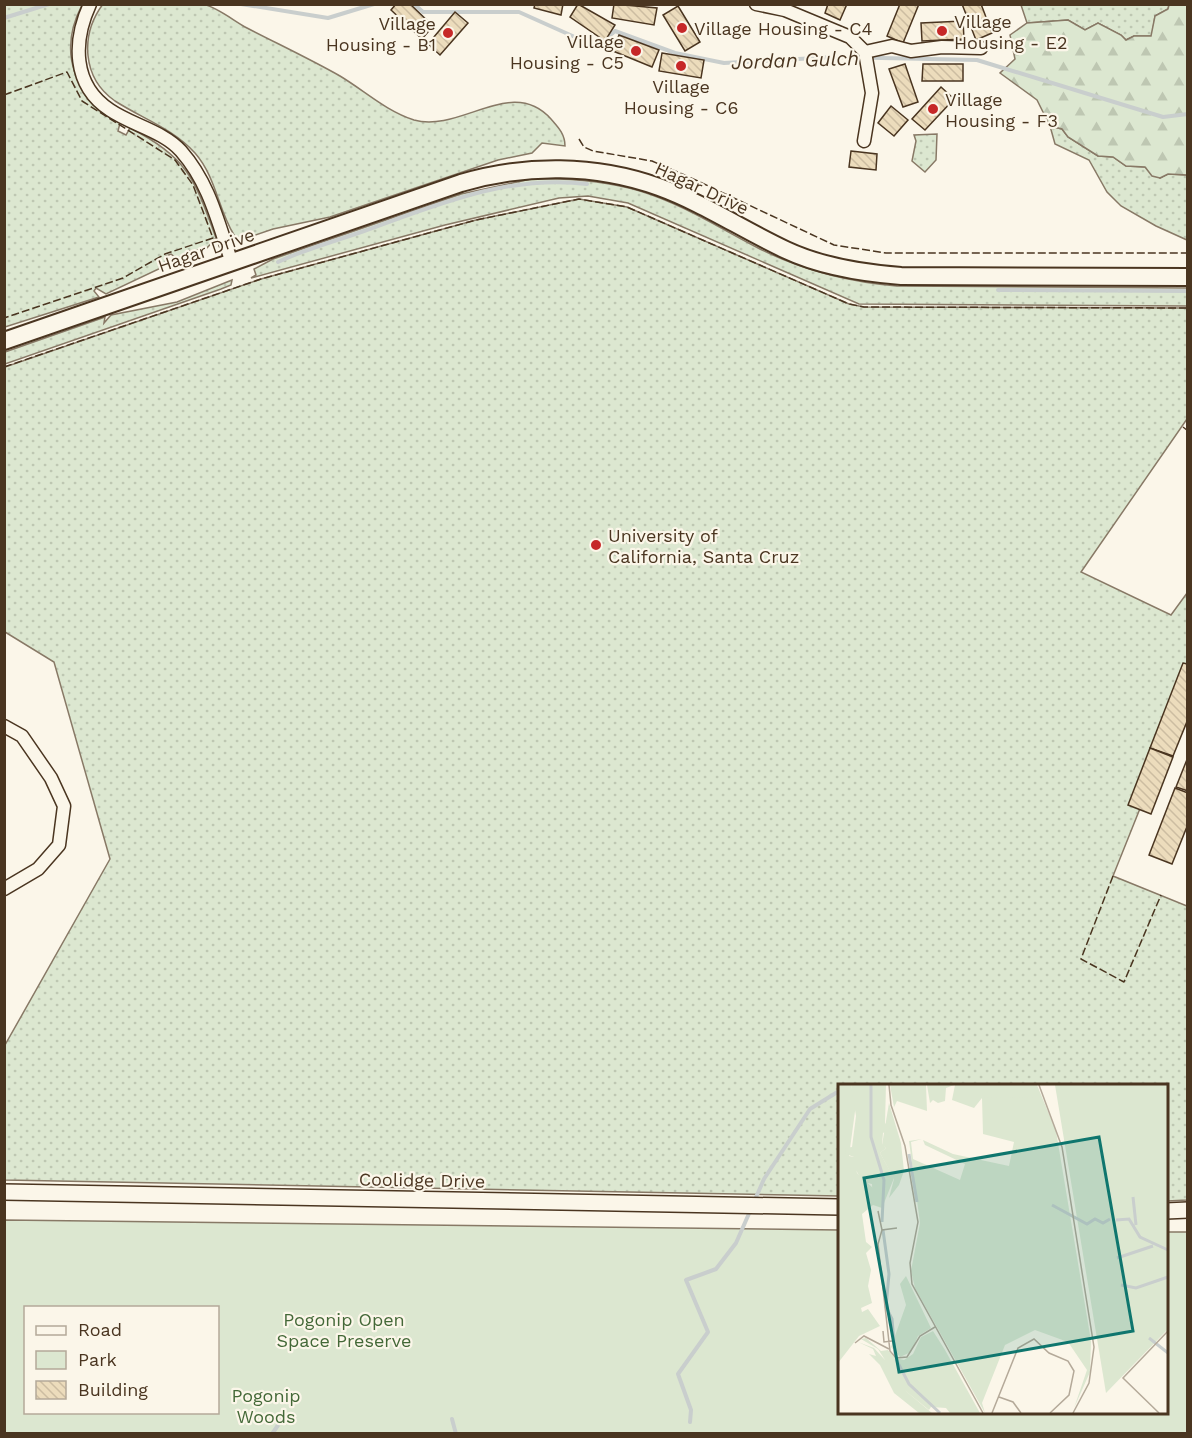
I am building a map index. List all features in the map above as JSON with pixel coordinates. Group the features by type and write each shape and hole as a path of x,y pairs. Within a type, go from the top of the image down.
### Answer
{"main road":[{"name":"Hagar Drive","path":"4,341 479,178 514,171 558,169 606,173 661,188 788,251 856,271 901,276 1188,277"}],"street":[{"path":"90,4 77,39 78,55 85,80 94,95 109,110 153,132 178,149 194,166 208,190 232,262"},
{"path":"756,4 785,10 850,36 865,52 872,93 864,141"},
{"path":"865,52 892,46 911,51 942,47 981,48"},
{"path":"4,726 22,736 51,778 64,806 59,845 38,869 4,889"},
{"name":"Coolidge Drive","path":"4,1192 838,1207"},
{"path":"1168,1211 1188,1210"}],"green space":[{"path":"180,2 203,4 340,76 385,106 414,120 432,122 450,119 503,103 520,102 536,107 551,119 559,128 565,146 542,143 532,153 498,160 330,217 273,229 238,241 232,237 234,235 208,172 195,153 167,130 115,101 104,92 96,80 88,56 88,42 96,16 103,4"},
{"path":"4,5 82,5 71,40 71,57 82,87 104,112 120,123 118,131 126,135 130,128 165,149 177,160 195,185 216,238 206,249 188,251 177,259 171,254 166,256 165,266 106,294 96,288 94,291 99,297 5,327"},
{"path":"1021,5 1169,5 1168,9 1155,16 1152,36 1134,36 1126,40 1098,23 1085,30 1068,20 1027,23"},
{"path":"1169,5 1187,5 1187,175 1168,174 1160,178 1152,176 1145,167 1126,166 1113,157 1098,156 1068,137 1062,129 1050,126 1037,100 1000,73 1015,59 1010,35 1027,23 1068,20 1085,30 1098,23 1126,40 1134,36 1151,36 1155,16 1168,9"},
{"path":"1050,126 1062,129 1068,137 1098,156 1113,157 1126,166 1145,167 1160,178 1168,174 1187,175 1187,240 1121,206 1107,192 1089,160 1055,144"},
{"path":"937,134 936,160 925,172 912,161 916,141 914,135"},
{"path":"531,179 586,181 640,191 687,210 793,264 862,282 897,286 1187,288 1187,306 859,304 628,203 588,196 559,198 445,225 251,278 256,275 254,269 273,259 461,194"},
{"name":"University of California, Santa Cruz","path":"579,199 627,207 849,304 864,307 1187,308 1187,419 1081,572 1171,615 1187,593 1187,691 1113,876 1187,906 1187,1200 1168,1201 1168,1084 838,1084 838,1196 5,1180 5,1045 110,859 54,662 5,632 5,367 261,279 476,220"},
{"path":"232,280 231,285 221,289 5,364 5,352 105,317 104,323 111,315 177,302"},
{"name":"Pogonip Open Space Preserve","path":"5,1220 838,1230 838,1414 1168,1414 1168,1232 1187,1232 1187,1433 5,1433"}],"building":[{"path":"396,4 410,4 433,26 422,39 391,10"},
{"path":"535,4 563,4 561,15 534,8"},
{"path":"578,4 615,25 605,41 570,17"},
{"path":"614,4 657,8 654,25 612,18"},
{"path":"828,4 847,4 840,20 825,13"},
{"path":"900,4 919,4 903,43 887,36"},
{"path":"962,4 981,4 992,33 976,40"},
{"name":"Village Housing - C4","path":"678,6 700,42 685,51 663,15"},
{"name":"Village Housing - B1","path":"455,12 468,23 440,55 428,44"},
{"name":"Village Housing - E2","path":"963,21 964,39 922,41 921,23"},
{"name":"Village Housing - C5","path":"619,35 659,50 652,67 613,51"},
{"name":"Village Housing - C6","path":"662,53 704,60 701,78 659,71"},
{"path":"905,64 918,102 903,107 889,69"},
{"path":"923,64 963,64 963,81 922,81"},
{"name":"Village Housing - F3","path":"941,87 954,99 925,130 912,119"},
{"path":"891,106 908,120 894,136 878,123"},
{"path":"851,151 877,154 876,170 849,167"},
{"path":"1183,663 1188,664 1188,719 1173,756 1150,748"},
{"path":"1150,748 1173,757 1151,814 1128,805"},
{"path":"1188,757 1188,791 1176,787"},
{"path":"1175,788 1188,793 1188,824 1172,864 1149,855"}],"waterway":[{"name":"Jordan Gulch","path":"4,18 49,4"},
{"name":"Jordan Gulch","path":"241,4 328,18 374,4"},
{"name":"Jordan Gulch","path":"414,4 423,12 519,12 597,47 615,31 675,53 724,63 834,57 977,60 1163,117 1188,114"},
{"path":"278,262 418,211 473,194 529,183 587,184"},
{"path":"998,290 1188,291"},
{"path":"754,1202 764,1179 810,1109 838,1092"},
{"path":"690,1422 691,1410 678,1374 708,1332 686,1280 716,1269 736,1243 751,1209"},
{"path":"272,1434 285,1415"},
{"path":"452,1419 456,1434"}],"fence":[{"path":"4,95 67,72 82,101 175,160 193,185 213,238 165,254 123,278 4,318"},
{"path":"579,139 584,147 593,151 652,161 834,245 886,253 1188,253"},
{"path":"4,367 261,279 476,220 579,199 627,207 849,304 864,307 1188,308"},
{"path":"1183,427 1188,431"},
{"path":"1113,876 1081,959 1124,982 1161,895"}],"place":[{"name":"Village Housing - C4","path":"682,28"},
{"name":"Village Housing - E2","path":"942,31"},
{"name":"Village Housing - B1","path":"448,33"},
{"name":"Village Housing - C5","path":"636,51"},
{"name":"Village Housing - C6","path":"681,66"},
{"name":"Village Housing - F3","path":"933,109"},
{"name":"University of California, Santa Cruz","path":"596,545"}],"park label":[{"name":"Pogonip Woods","path":"266,1405"}]}
